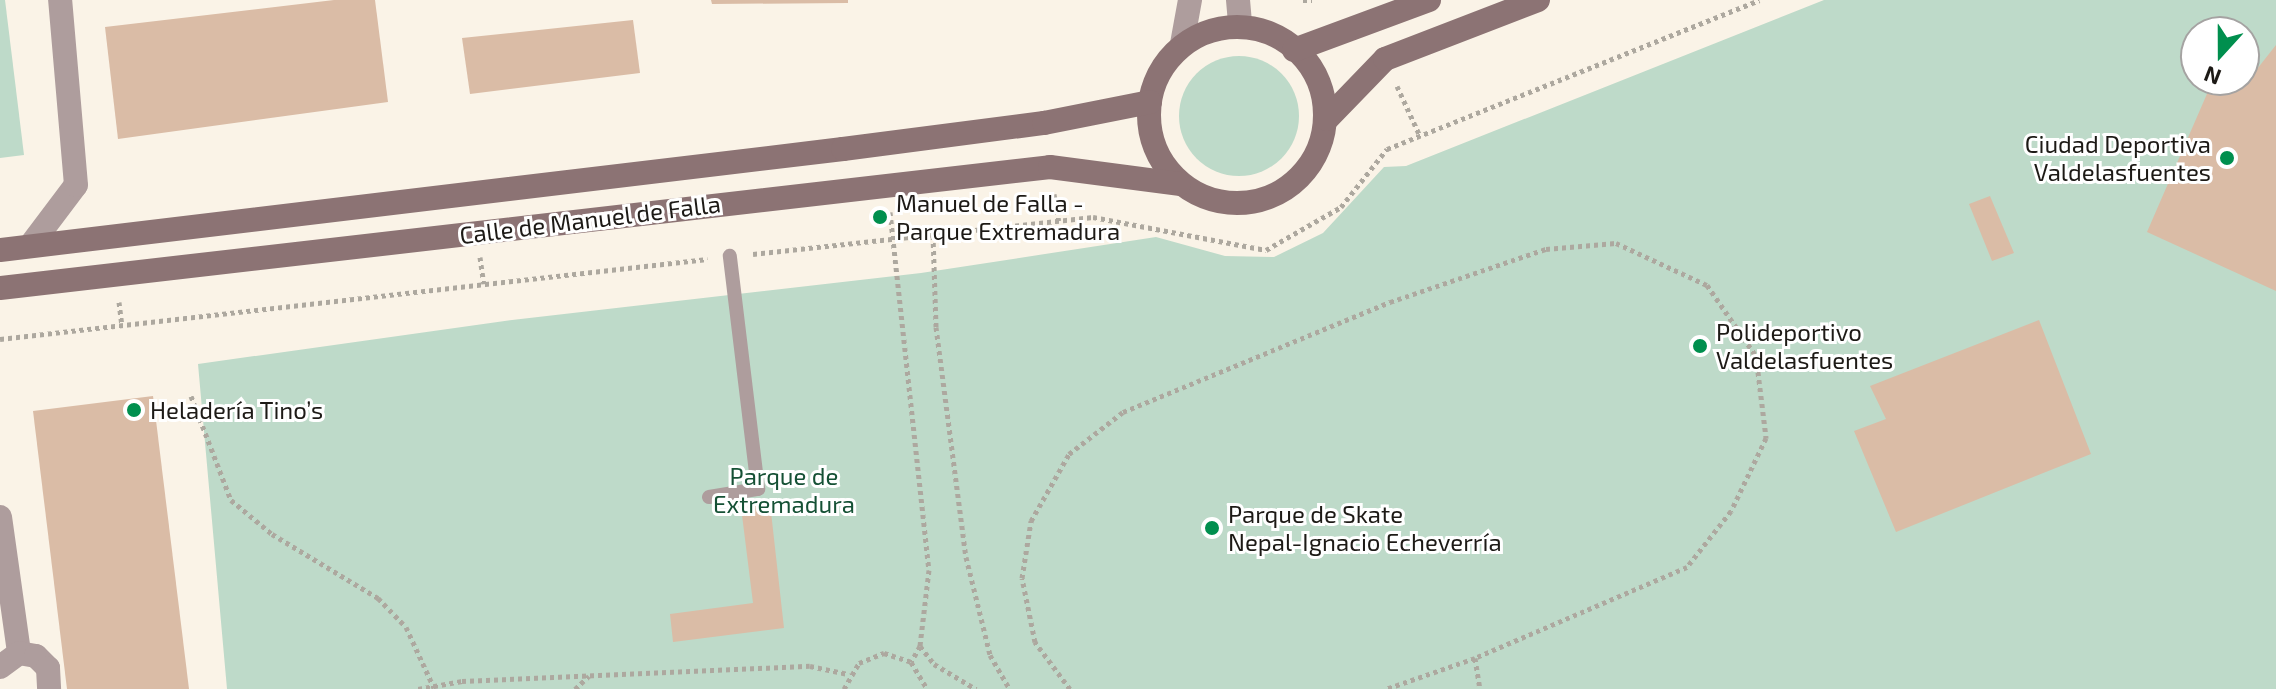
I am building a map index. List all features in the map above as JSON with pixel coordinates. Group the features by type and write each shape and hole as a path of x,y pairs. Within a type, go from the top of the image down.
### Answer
{"main road":[{"path":"1294,50 1429,0"},
{"path":"1327,119 1319,85 1294,50 1239,12 1182,44 1164,60 1150,102 1149,125 1158,153 1179,184 1207,199 1233,203 1277,196 1314,161 1327,119 1385,59 1538,0"},
{"name":"Calle de Manuel de Falla","path":"0,250 843,149 1044,123 1150,102"},
{"name":"Calle de Manuel de Falla","path":"0,288 1050,167 1179,184"}],"street":[{"path":"30,246 76,185 60,0"},
{"path":"1182,44 1190,0"},
{"path":"0,517 10,660 43,661 49,689"}],"lane":[{"path":"709,497 758,489 730,256"}],"path":[{"path":"1303,0 1312,0"},
{"path":"0,339 1093,217 1266,250 1341,207 1387,149 1759,0"},
{"path":"887,184 929,570 920,646 911,662"},
{"path":"933,235 936,327 966,557 990,655 1010,689"},
{"path":"1070,689 1035,642 1022,578 1031,521 1069,454 1123,412 1390,302 1546,249 1616,243 1707,285 1756,356 1766,438 1731,511 1687,567 1475,658 1386,689"},
{"path":"191,396 231,500 272,534 378,598 406,627 433,688"},
{"path":"920,646 934,664 976,689"},
{"path":"844,689 849,674 870,656 884,653 911,662 927,689"},
{"path":"1475,658 1480,689"},
{"path":"418,689 589,676 810,666 849,674"},
{"path":"575,689 589,676"}],"green space":[{"path":"0,0 5,0 24,155 0,158"},
{"name":"Polideportivo Valdelasfuentes","path":"1824,0 2276,0 2276,689 227,689 198,364 512,320 921,273 1156,237 1225,256 1274,257 1323,233 1384,167 1406,166"},
{"path":"1239,56 1262,60 1282,73 1295,93 1299,116 1295,139 1282,159 1262,172 1239,176 1216,172 1196,159 1183,139 1179,116 1183,93 1196,73 1216,60"}],"building":[{"path":"334,0 375,0 388,102 118,139 105,27"},
{"path":"711,0 848,0 848,3 712,4"},
{"path":"633,20 640,73 470,94 462,38"},
{"name":"Ciudad Deportiva Valdelasfuentes","path":"2276,45 2276,291 2147,232 2206,96 2260,96 2260,65"},
{"path":"1990,196 2014,253 1992,261 1969,204"},
{"path":"2039,320 2091,454 1896,532 1854,431 1886,419 1870,386"},
{"path":"153,396 189,689 67,689 33,411"},
{"path":"770,503 784,628 673,642 670,614 753,603 741,507"}],"place":[{"name":"Ciudad Deportiva Valdelasfuentes","path":"2227,158"},
{"name":"Manuel de Falla - Parque Extremadura","path":"880,217"},
{"name":"Polideportivo Valdelasfuentes","path":"1700,346"},
{"name":"Heladería Tino’s","path":"134,410"},
{"name":"Parque de Skate Nepal-Ignacio Echeverría","path":"1212,528"}],"park label":[{"name":"Parque de Extremadura","path":"784,490"}]}
